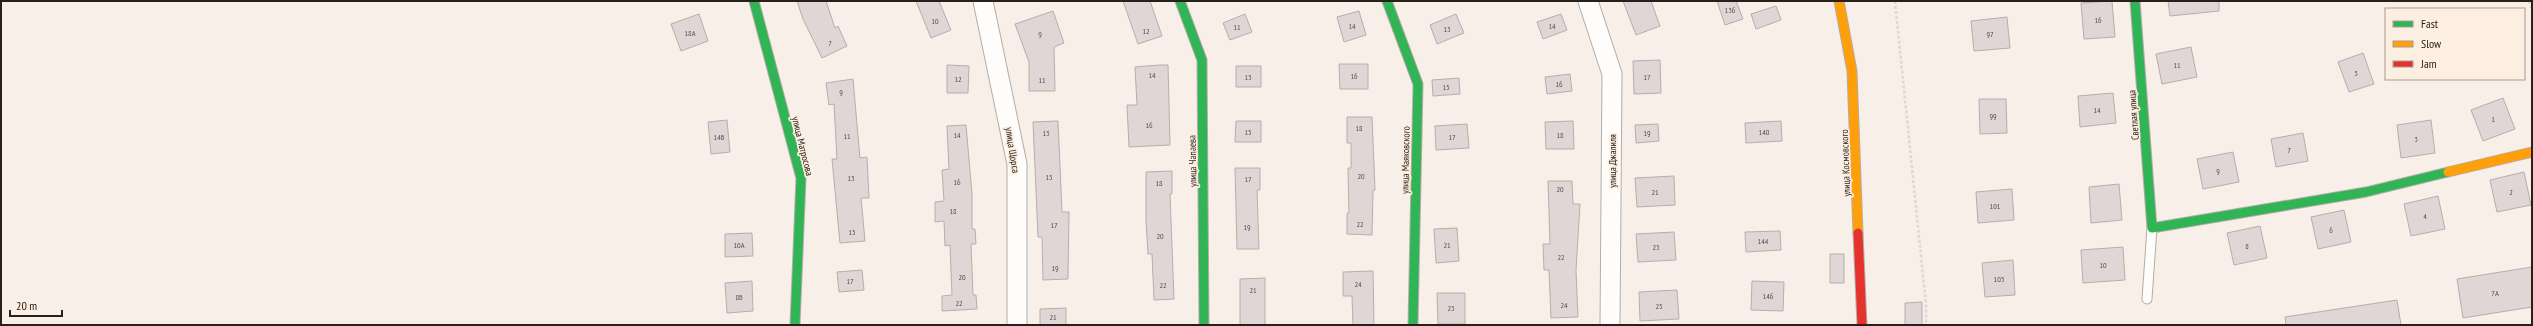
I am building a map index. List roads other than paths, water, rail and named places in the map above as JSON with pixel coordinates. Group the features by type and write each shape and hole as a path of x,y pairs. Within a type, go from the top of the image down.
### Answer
{"street":[{"name":"улица Матросова","path":"754,1 801,178 795,325"},
{"name":"улица Щорса","path":"983,1 1017,164 1017,325"},
{"name":"улица Чапаева","path":"1180,1 1202,60 1204,325"},
{"name":"улица Маяковского","path":"1387,1 1418,84 1413,325"},
{"name":"улица Джалиля","path":"1588,1 1612,74 1610,325"},
{"name":"улица Космовского","path":"1840,1 1852,71 1862,325"},
{"name":"Светлая улица","path":"2135,1 2152,228"},
{"path":"2152,228 2366,192 2532,152"}],"lane":[{"path":"2147,299 2152,228"}]}
